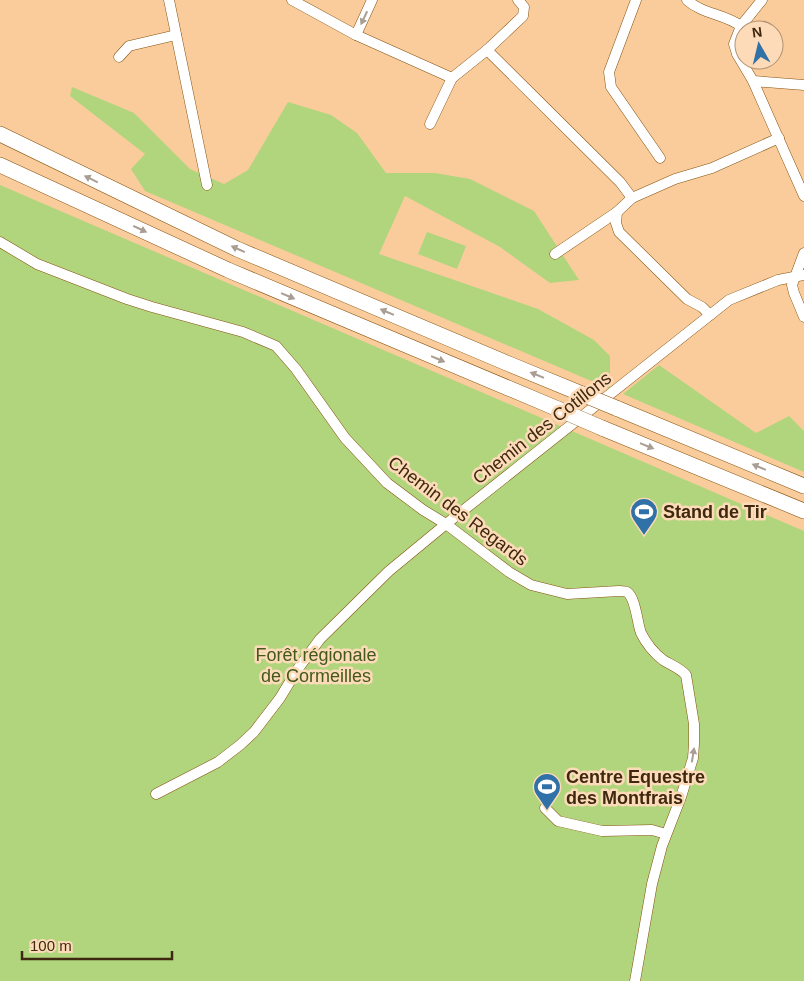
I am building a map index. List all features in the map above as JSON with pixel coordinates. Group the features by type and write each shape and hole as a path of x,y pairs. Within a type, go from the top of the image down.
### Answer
{"highway":[{"path":"0,134 237,249 804,486"},
{"path":"0,165 228,270 804,511"}],"street":[{"path":"169,0 208,185"},
{"path":"292,0 356,35 452,78"},
{"path":"356,35 372,0"},
{"path":"430,124 452,78 487,50 523,16 524,7 518,0"},
{"path":"636,0 609,72 611,87 660,158"},
{"path":"746,20 762,0"},
{"path":"691,2 699,9 734,22"},
{"path":"120,57 129,46 176,35"},
{"path":"487,50 620,182 632,198"},
{"path":"746,70 804,196"},
{"path":"753,81 804,85"},
{"path":"555,254 617,212 632,198 675,179 712,168 779,138"},
{"path":"617,212 616,223 619,232 687,299 702,307 710,315"},
{"name":"Chemin des Regards","path":"0,242 37,264 128,300 243,332 276,346 296,368 346,438 387,483 423,510 446,524 509,572 531,585 567,594 619,591 628,593 633,601 638,623 645,640 656,654 686,675 694,724 693,758 681,798 666,834"},
{"path":"804,253 799,276 792,285 804,317"},
{"name":"Chemin des Cotillons","path":"156,794 218,762 229,755 254,732 280,698 320,639 389,571 446,524 729,300 778,280 799,276"},
{"path":"544,808 558,821 602,831 652,830 666,834 652,884 635,981"}],"green space":[{"path":"72,87 134,113 190,169 224,184 248,170 288,102 331,115 357,133 386,173 435,173 470,179 534,211 579,280 550,283 500,247 405,196 379,254 538,309 594,340 610,356 610,389 145,191 131,169 145,154 70,96"},
{"name":"Forêt régionale de Cormeilles","path":"0,185 804,531 804,981 0,981"},
{"path":"427,232 466,246 457,269 418,254"},
{"path":"659,365 756,433 789,416 804,431 804,472 623,394"}],"place":[{"name":"Stand de Tir","path":"644,536"},
{"name":"Centre Equestre des Montfrais","path":"547,811"}]}
